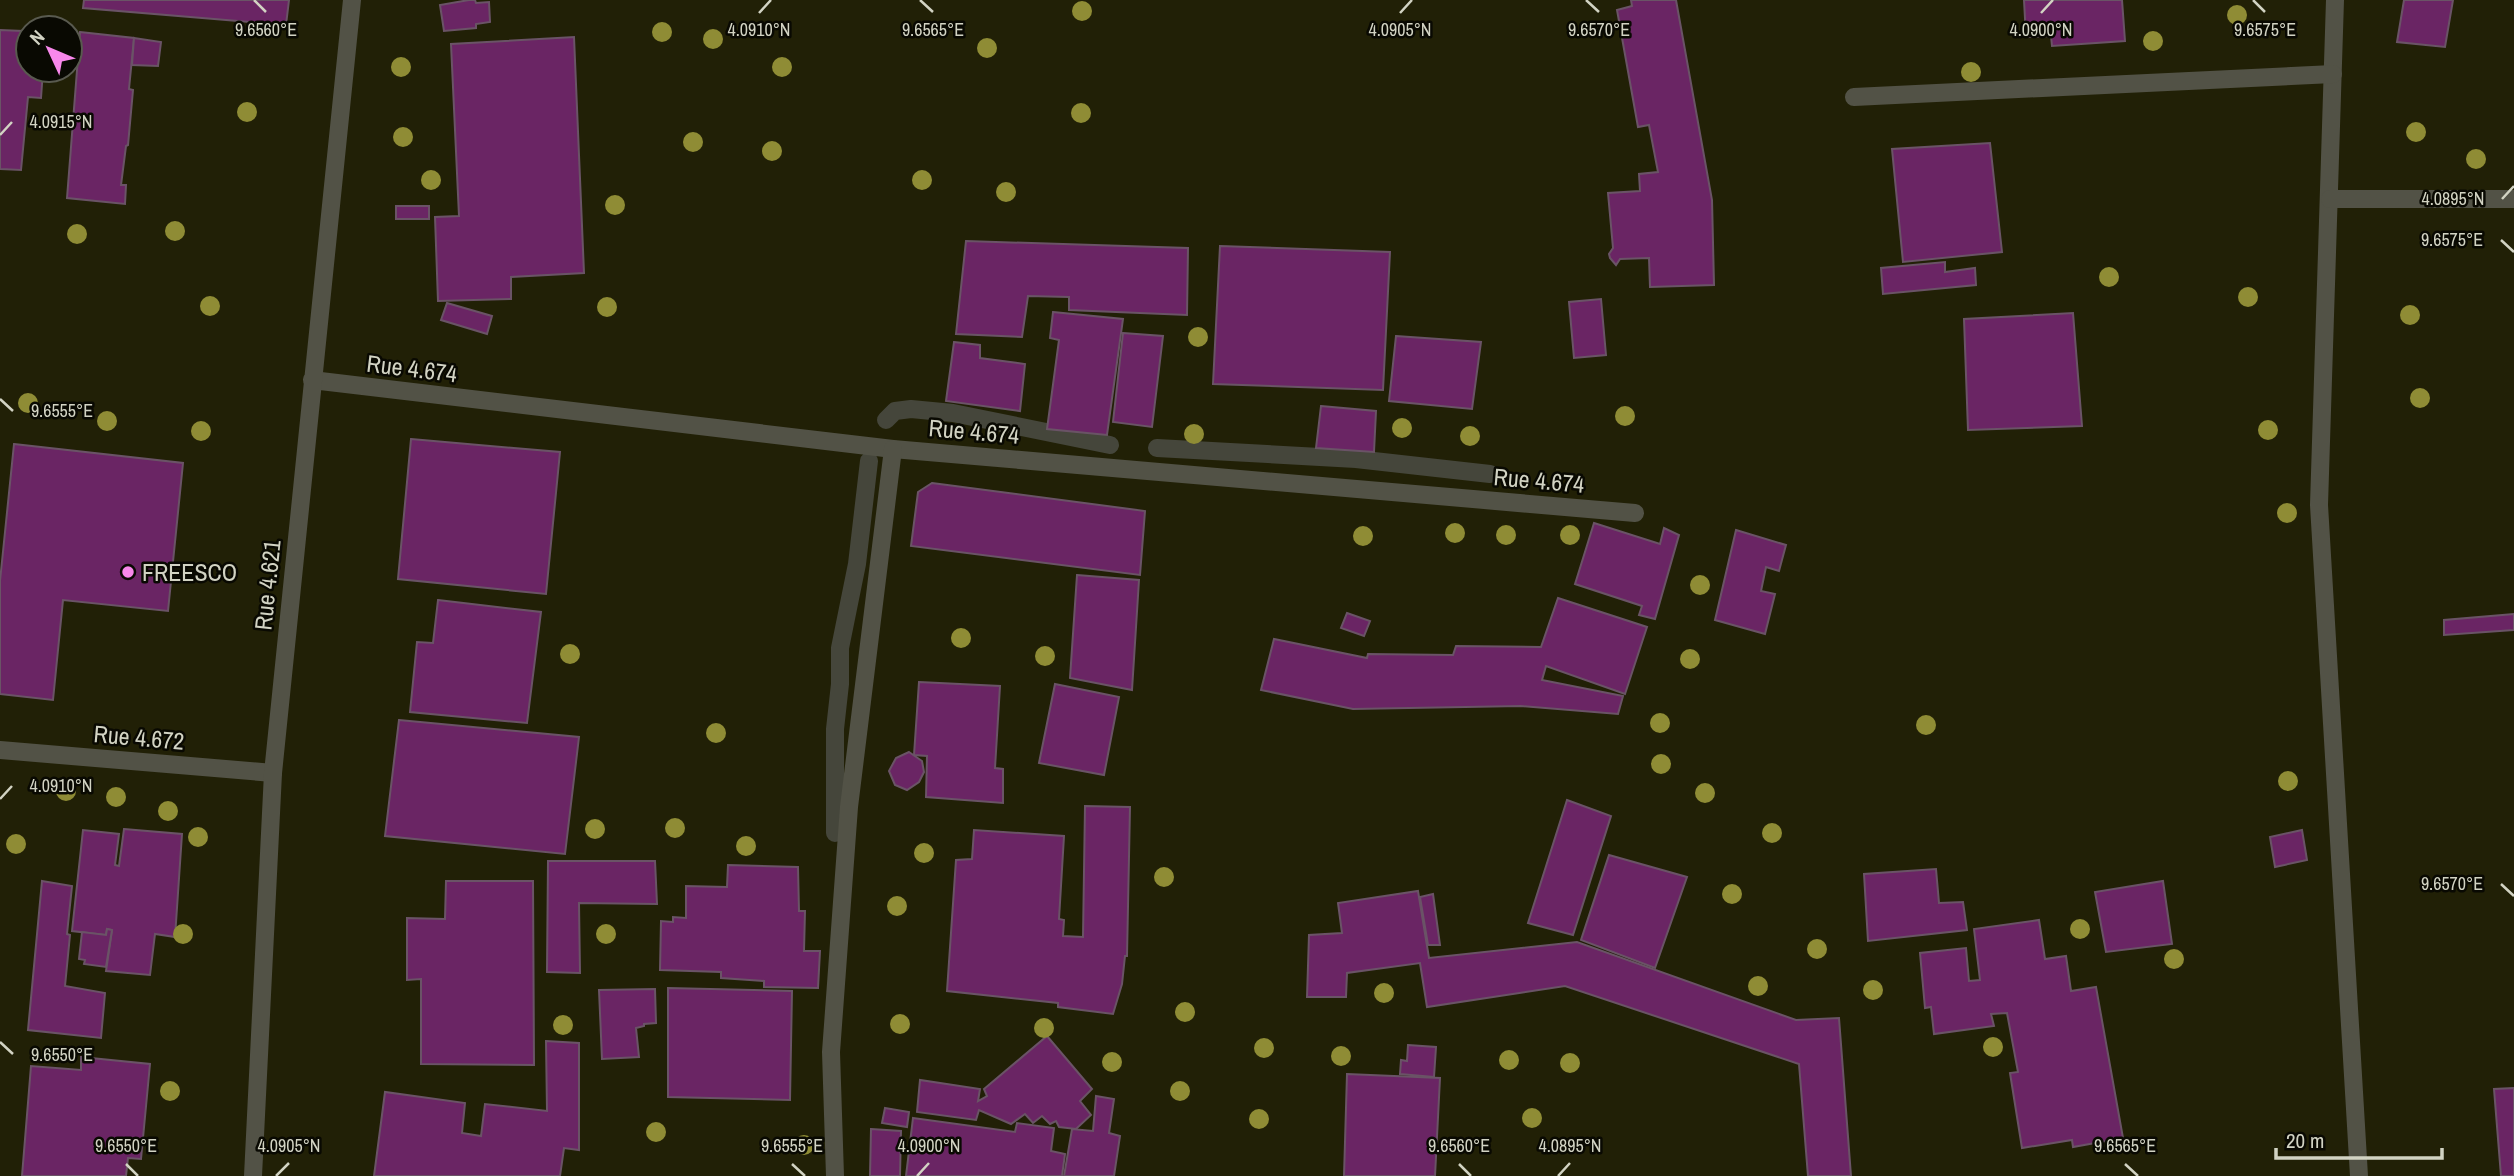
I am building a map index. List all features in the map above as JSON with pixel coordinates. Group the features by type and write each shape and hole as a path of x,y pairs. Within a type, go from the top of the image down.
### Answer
{"street":[{"name":"Rue 4.621","path":"253,1176 273,773 352,0"},
{"path":"2335,0 2319,505 2359,1176"},
{"path":"1854,97 2333,74"},
{"path":"2330,199 2514,199"},
{"name":"Rue 4.674","path":"312,380 894,449 1635,513"},
{"path":"835,1176 831,1052 849,807 894,449"},
{"name":"Rue 4.672","path":"0,750 273,773"}],"building":[{"path":"84,0 289,0 286,25 83,8"},
{"path":"475,0 476,3 489,2 490,22 476,24 476,28 444,31 440,5"},
{"path":"1631,0 1676,0 1712,200 1714,285 1650,287 1649,258 1620,259 1616,265 1610,258 1609,254 1613,248 1608,193 1640,191 1639,174 1658,172 1649,125 1638,127 1617,10 1632,6"},
{"path":"2024,0 2122,0 2125,41 2052,46 2051,36 2026,37"},
{"path":"2404,0 2453,0 2445,47 2397,42"},
{"path":"0,30 14,31 14,84 42,84 41,98 28,97 21,170 0,169"},
{"path":"84,32 134,38 129,89 133,90 121,185 126,185 125,204 67,198 76,84 84,84"},
{"path":"574,37 584,273 511,277 511,299 438,301 435,217 459,216 451,44"},
{"path":"134,38 161,42 158,66 132,65"},
{"path":"1990,143 2002,252 1903,262 1892,149"},
{"path":"396,206 429,206 429,219 396,219"},
{"path":"966,241 1188,248 1187,315 1069,310 1069,297 1028,296 1022,337 956,334"},
{"path":"1220,246 1390,252 1383,390 1213,384"},
{"path":"1945,262 1945,272 1975,268 1976,285 1883,294 1881,268"},
{"path":"1601,299 1606,355 1574,358 1569,302"},
{"path":"447,303 492,316 487,334 441,320"},
{"path":"1053,312 1123,319 1107,435 1047,429 1059,340 1050,338"},
{"path":"2073,313 2082,426 1968,430 1964,319"},
{"path":"1123,333 1163,336 1152,427 1113,422"},
{"path":"1396,336 1481,342 1472,409 1389,401"},
{"path":"954,342 980,345 980,358 1025,364 1020,411 946,401"},
{"path":"1321,406 1376,411 1374,452 1316,448"},
{"path":"411,439 560,452 546,594 398,579"},
{"path":"14,444 183,463 168,611 63,600 53,700 0,694 0,581"},
{"path":"932,483 1145,511 1140,575 911,546 918,492"},
{"path":"1594,523 1660,544 1664,528 1679,535 1655,619 1639,615 1642,606 1575,584"},
{"path":"1736,530 1786,545 1779,571 1766,567 1761,591 1775,594 1765,634 1715,620"},
{"path":"1077,575 1139,580 1132,690 1070,678"},
{"path":"1558,598 1647,627 1625,694 1546,666 1542,680 1623,696 1618,714 1521,706 1353,709 1261,690 1274,639 1367,658 1368,654 1453,655 1456,646 1541,647"},
{"path":"438,600 541,612 527,723 410,712 417,642 433,643"},
{"path":"1347,613 1370,621 1364,636 1341,628"},
{"path":"2514,614 2514,630 2444,635 2444,620"},
{"path":"919,682 1000,686 995,768 1003,769 1003,803 926,797 927,756 914,755"},
{"path":"1055,684 1119,697 1104,775 1039,763"},
{"path":"399,720 579,737 565,854 385,836"},
{"path":"909,752 922,761 924,772 919,782 907,790 895,785 889,771 896,758"},
{"path":"1567,800 1611,816 1573,935 1528,923"},
{"path":"1085,806 1130,807 1127,956 1113,1014 1058,1007 1058,1003 947,991 956,860 972,859 974,830 1064,836 1059,919 1064,920 1063,936 1083,937"},
{"path":"124,829 182,834 175,937 155,934 150,975 106,971 112,930 107,929 106,935 72,931 83,830 119,834 115,865 119,866"},
{"path":"2302,830 2307,860 2275,867 2270,837"},
{"path":"1609,855 1687,877 1655,968 1581,940"},
{"path":"548,861 655,861 657,904 579,903 580,973 547,972"},
{"path":"728,865 798,867 799,911 805,911 804,951 820,951 818,988 764,987 764,981 721,978 721,972 660,970 661,921 673,922 673,917 686,918 686,886 727,887"},
{"path":"1936,869 1939,903 1963,902 1967,930 1868,941 1864,874"},
{"path":"42,881 72,886 65,986 105,993 101,1038 28,1030"},
{"path":"446,881 533,881 534,1065 421,1064 421,979 407,980 407,918 445,919"},
{"path":"2163,881 2172,944 2106,952 2095,892"},
{"path":"1418,891 1429,958 1577,942 1796,1020 1839,1018 1851,1176 1808,1176 1799,1064 1565,986 1427,1007 1420,963 1347,973 1346,997 1307,997 1309,935 1342,933 1338,903"},
{"path":"1433,894 1440,945 1428,945 1420,897"},
{"path":"2039,920 2045,959 2066,956 2071,991 2096,987 2123,1138 2073,1147 2072,1140 2022,1148 2010,1073 2018,1072 2007,1013 1991,1014 1994,1026 1934,1034 1931,1007 1925,1008 1920,953 1966,948 1969,981 1980,980 1974,929"},
{"path":"107,929 112,930 106,967 84,964 85,960 79,959 82,932 106,935"},
{"path":"668,988 792,991 790,1100 668,1097"},
{"path":"655,989 656,1023 636,1028 639,1057 602,1059 599,990"},
{"path":"1047,1036 1092,1089 1080,1101 1091,1115 1076,1129 1059,1127 1056,1121 1050,1124 1042,1116 1033,1123 1025,1114 1011,1124 979,1110 976,1120 917,1112 920,1080 980,1089 978,1101 987,1096 984,1089"},
{"path":"546,1041 579,1043 579,1150 564,1148 560,1176 374,1176 385,1092 465,1103 462,1133 481,1136 485,1104 547,1111"},
{"path":"1408,1045 1436,1047 1434,1077 1400,1074 1401,1060 1407,1061"},
{"path":"81,1057 150,1064 141,1159 128,1158 126,1176 22,1176 31,1066 81,1070"},
{"path":"1347,1074 1440,1078 1435,1176 1344,1176"},
{"path":"2514,1088 2514,1176 2501,1176 2494,1089"},
{"path":"1096,1096 1114,1099 1109,1133 1120,1136 1114,1176 1064,1176 1072,1129 1093,1131"},
{"path":"885,1108 909,1112 907,1127 882,1123"},
{"path":"913,1118 1015,1132 1017,1123 1054,1128 1051,1151 1065,1154 1062,1176 906,1176"},
{"path":"871,1129 901,1131 900,1176 870,1176"}],"waterway":[{"path":"886,420 895,411 911,409 953,413 1110,445"},
{"path":"1157,448 1356,459 1490,474"},
{"path":"835,833 835,729 840,684 840,648 857,564 869,461"}],"place":[{"name":"FREESCO","path":"128,572"}]}
